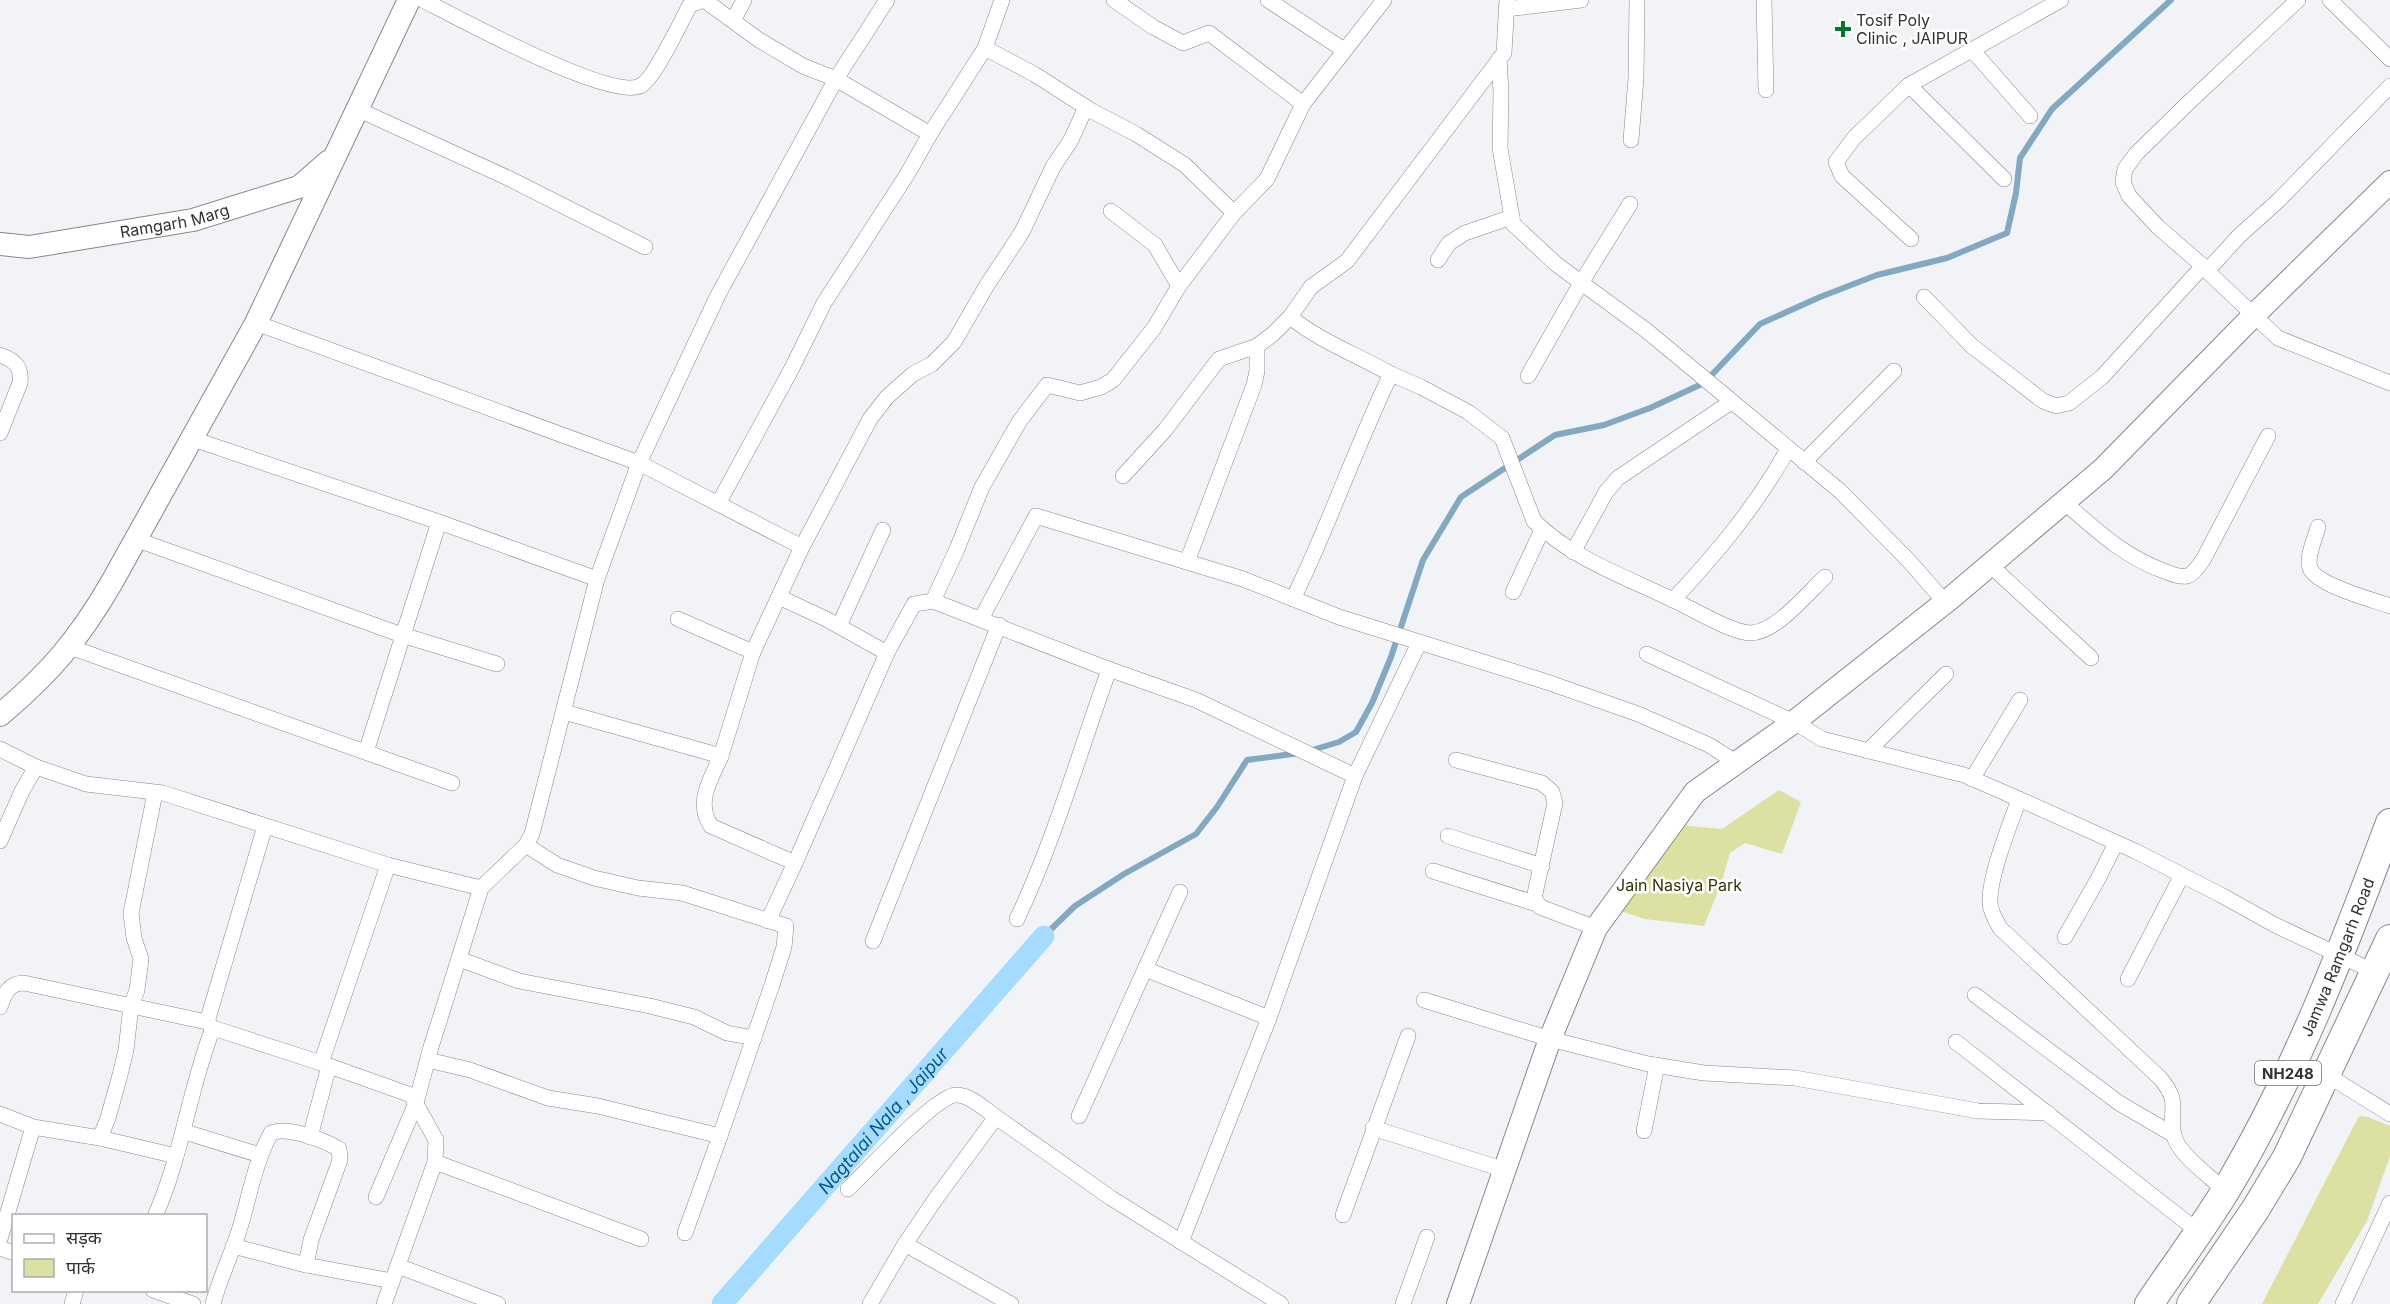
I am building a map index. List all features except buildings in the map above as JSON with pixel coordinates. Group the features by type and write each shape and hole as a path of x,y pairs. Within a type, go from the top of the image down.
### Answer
{"highway":[{"name":"Jamwa Ramgarh Road","path":"2149,1304 2225,1191 2300,1050 2340,954 2390,823"},
{"name":"NH248","path":"2191,1304 2255,1210 2287,1157 2390,939"}],"street":[{"path":"0,715 47,674 92,617 256,323 409,0"},
{"path":"423,0 556,66 614,86 630,88 641,86 652,74 690,4 704,0 759,40 803,66 836,78 930,134"},
{"path":"734,20 744,0"},
{"path":"376,1197 416,1103 481,888 526,845 532,834 597,579 639,463 718,295 836,78 887,0"},
{"path":"718,504 824,303 985,48 1002,0"},
{"path":"1114,0 1153,27 1183,42 1209,33 1303,104"},
{"path":"1268,0 1344,50"},
{"path":"933,601 982,487 1019,422 1047,385 1080,393 1101,387 1113,380 1154,328 1179,286 1234,213 1267,179 1303,104 1384,0"},
{"path":"1124,476 1165,430 1219,359 1257,345 1273,334 1290,317 1311,287 1347,261 1504,53 1506,5 1581,0"},
{"path":"1630,140 1636,78 1637,0"},
{"path":"1764,0 1766,90"},
{"path":"1911,239 1842,176 1836,162 1854,138 1909,85 2061,0"},
{"path":"2298,0 2136,154 2125,169 2123,182 2129,196 2158,227 2205,268 2278,338 2390,383"},
{"path":"2330,0 2390,60"},
{"path":"985,48 1034,74 1185,165 1234,213"},
{"path":"1973,51 2030,116"},
{"path":"1499,59 1502,92 1500,148 1513,224 1556,264 1647,331 1840,491 1909,561 1945,602"},
{"path":"1909,85 2004,179"},
{"path":"1924,297 1972,346 2043,401 2056,406 2069,403 2102,377 2205,268 2279,200 2390,86"},
{"path":"795,863 711,826 702,806 721,756 753,652 802,547 870,419 887,398 913,374 932,364 958,335 991,278 1022,232 1053,167 1071,140 1086,107"},
{"path":"357,109 508,178 645,247"},
{"name":"Ramgarh Marg","path":"0,244 29,247 193,220 299,187 336,155"},
{"path":"1458,1304 1550,1040 1596,928 1695,792 1794,722 1945,602 2103,469 2253,316 2390,182"},
{"path":"1528,376 1581,283 1630,204"},
{"path":"1111,211 1155,245 1179,286"},
{"path":"1438,260 1449,243 1465,233 1512,217"},
{"path":"1290,317 1311,333 1468,412 1502,438 1534,521 1542,530 1573,552 1734,629 1751,633 1775,624 1825,577"},
{"path":"256,323 639,463 802,547"},
{"path":"1187,562 1254,385 1257,370 1257,345"},
{"path":"0,355 12,359 21,374 20,383 0,433"},
{"path":"1804,462 1894,370"},
{"path":"1293,599 1316,552 1360,439 1391,374"},
{"path":"1573,552 1606,492 1618,478 1727,399"},
{"path":"2064,502 2126,554 2149,566 2176,575 2187,576 2203,560 2268,436"},
{"path":"193,439 439,522 597,579"},
{"path":"1673,600 1739,524 1768,485 1788,449"},
{"path":"981,619 1036,516 1243,579 1414,642 1547,682 1638,714 1709,745 1737,763"},
{"path":"366,752 439,522"},
{"path":"2318,527 2310,558 2310,567 2314,576 2326,583 2390,606"},
{"path":"838,626 883,530"},
{"path":"1513,592 1542,530"},
{"path":"135,538 402,635 497,664"},
{"path":"1990,564 2091,658"},
{"path":"779,597 887,653"},
{"path":"768,921 887,653 914,604 933,601 1109,670 1196,700 1355,776"},
{"path":"678,619 753,652"},
{"path":"873,940 999,625"},
{"path":"1181,1242 1269,1018 1355,776 1414,642"},
{"path":"70,647 452,783"},
{"path":"1647,654 1794,722 1822,739 1972,779 2019,799 2182,875 2275,925 2375,972"},
{"path":"1017,919 1060,815 1109,670"},
{"path":"1868,751 1946,674"},
{"path":"1972,779 2020,700"},
{"path":"564,712 721,756"},
{"path":"0,749 36,767 86,784 162,793 388,865 481,888"},
{"path":"1456,760 1542,783 1552,792 1555,803 1542,866 1533,892 1537,904"},
{"path":"0,841 22,791 36,767"},
{"path":"100,1138 108,1118 126,1050 131,1006 137,990 141,959 134,938 131,913 155,793"},
{"path":"2019,799 1992,885 1989,904 1994,917 2000,928 2166,1084 2171,1091 2174,1135 2180,1148 2225,1191"},
{"path":"155,1214 164,1196 185,1132 200,1062 265,826"},
{"path":"1448,836 1542,866"},
{"path":"2065,937 2116,843"},
{"path":"526,845 557,865 594,878 638,888 682,893 786,926 784,947 685,1233"},
{"path":"310,1137 325,1065 388,865"},
{"path":"1432,871 1537,904 1596,928"},
{"path":"2128,980 2182,875"},
{"path":"1079,1116 1180,892"},
{"path":"459,959 519,981 650,1006 694,1017 727,1033 754,1038"},
{"path":"1145,969 1269,1018"},
{"path":"0,1006 8,989 16,983 131,1006 210,1025 411,1095 436,1140 435,1162 384,1304"},
{"path":"1975,995 2119,1103 2174,1135"},
{"path":"1424,1000 1550,1040 1657,1065 1704,1073 1795,1078 1978,1110 2048,1113"},
{"path":"1343,1215 1408,1036"},
{"path":"1956,1042 2199,1232"},
{"path":"428,1060 470,1070 548,1098 598,1106 720,1136"},
{"path":"1644,1131 1657,1065"},
{"path":"2327,1076 2390,1114"},
{"path":"848,1189 905,1133 946,1097 964,1096 1111,1198 1281,1304"},
{"path":"0,1114 33,1127 100,1138 176,1156"},
{"path":"870,1304 937,1197 996,1117"},
{"path":"0,1239 33,1127"},
{"path":"1373,1128 1505,1170"},
{"path":"213,1304 260,1155 271,1132 279,1129 332,1145 340,1152 340,1160 331,1188 310,1240 306,1265"},
{"path":"185,1132 260,1155"},
{"path":"435,1162 641,1239"},
{"path":"2343,1304 2390,1203"},
{"path":"1403,1304 1427,1237"},
{"path":"905,1245 1011,1304"},
{"path":"233,1246 306,1265 392,1281"},
{"path":"398,1266 498,1304"},
{"path":"159,1292 193,1304"}],"green space":[{"name":"Jain Nasiya Park","path":"1779,790 1801,802 1782,854 1745,843 1730,853 1721,884 1704,926 1645,919 1611,908 1679,825 1722,829"},
{"path":"2359,1116 2368,1117 2390,1126 2390,1156 2367,1221 2318,1304 2262,1304"}],"waterway":[{"path":"1309,751 1339,742 1356,732 1372,703 1391,657 1423,560 1461,497 1555,435 1604,425 1650,408 1704,383 1760,324 1877,275 1947,258 2007,233 2016,193 2020,158 2052,109 2171,0"},
{"path":"1044,936 1075,906 1124,874 1196,834 1217,807 1247,760 1300,753"},
{"name":"Nagtalai Nala , Jaipur","path":"722,1304 1044,936"}],"place":[{"name":"Tosif Poly Clinic , JAIPUR","path":"1843,29"}]}
